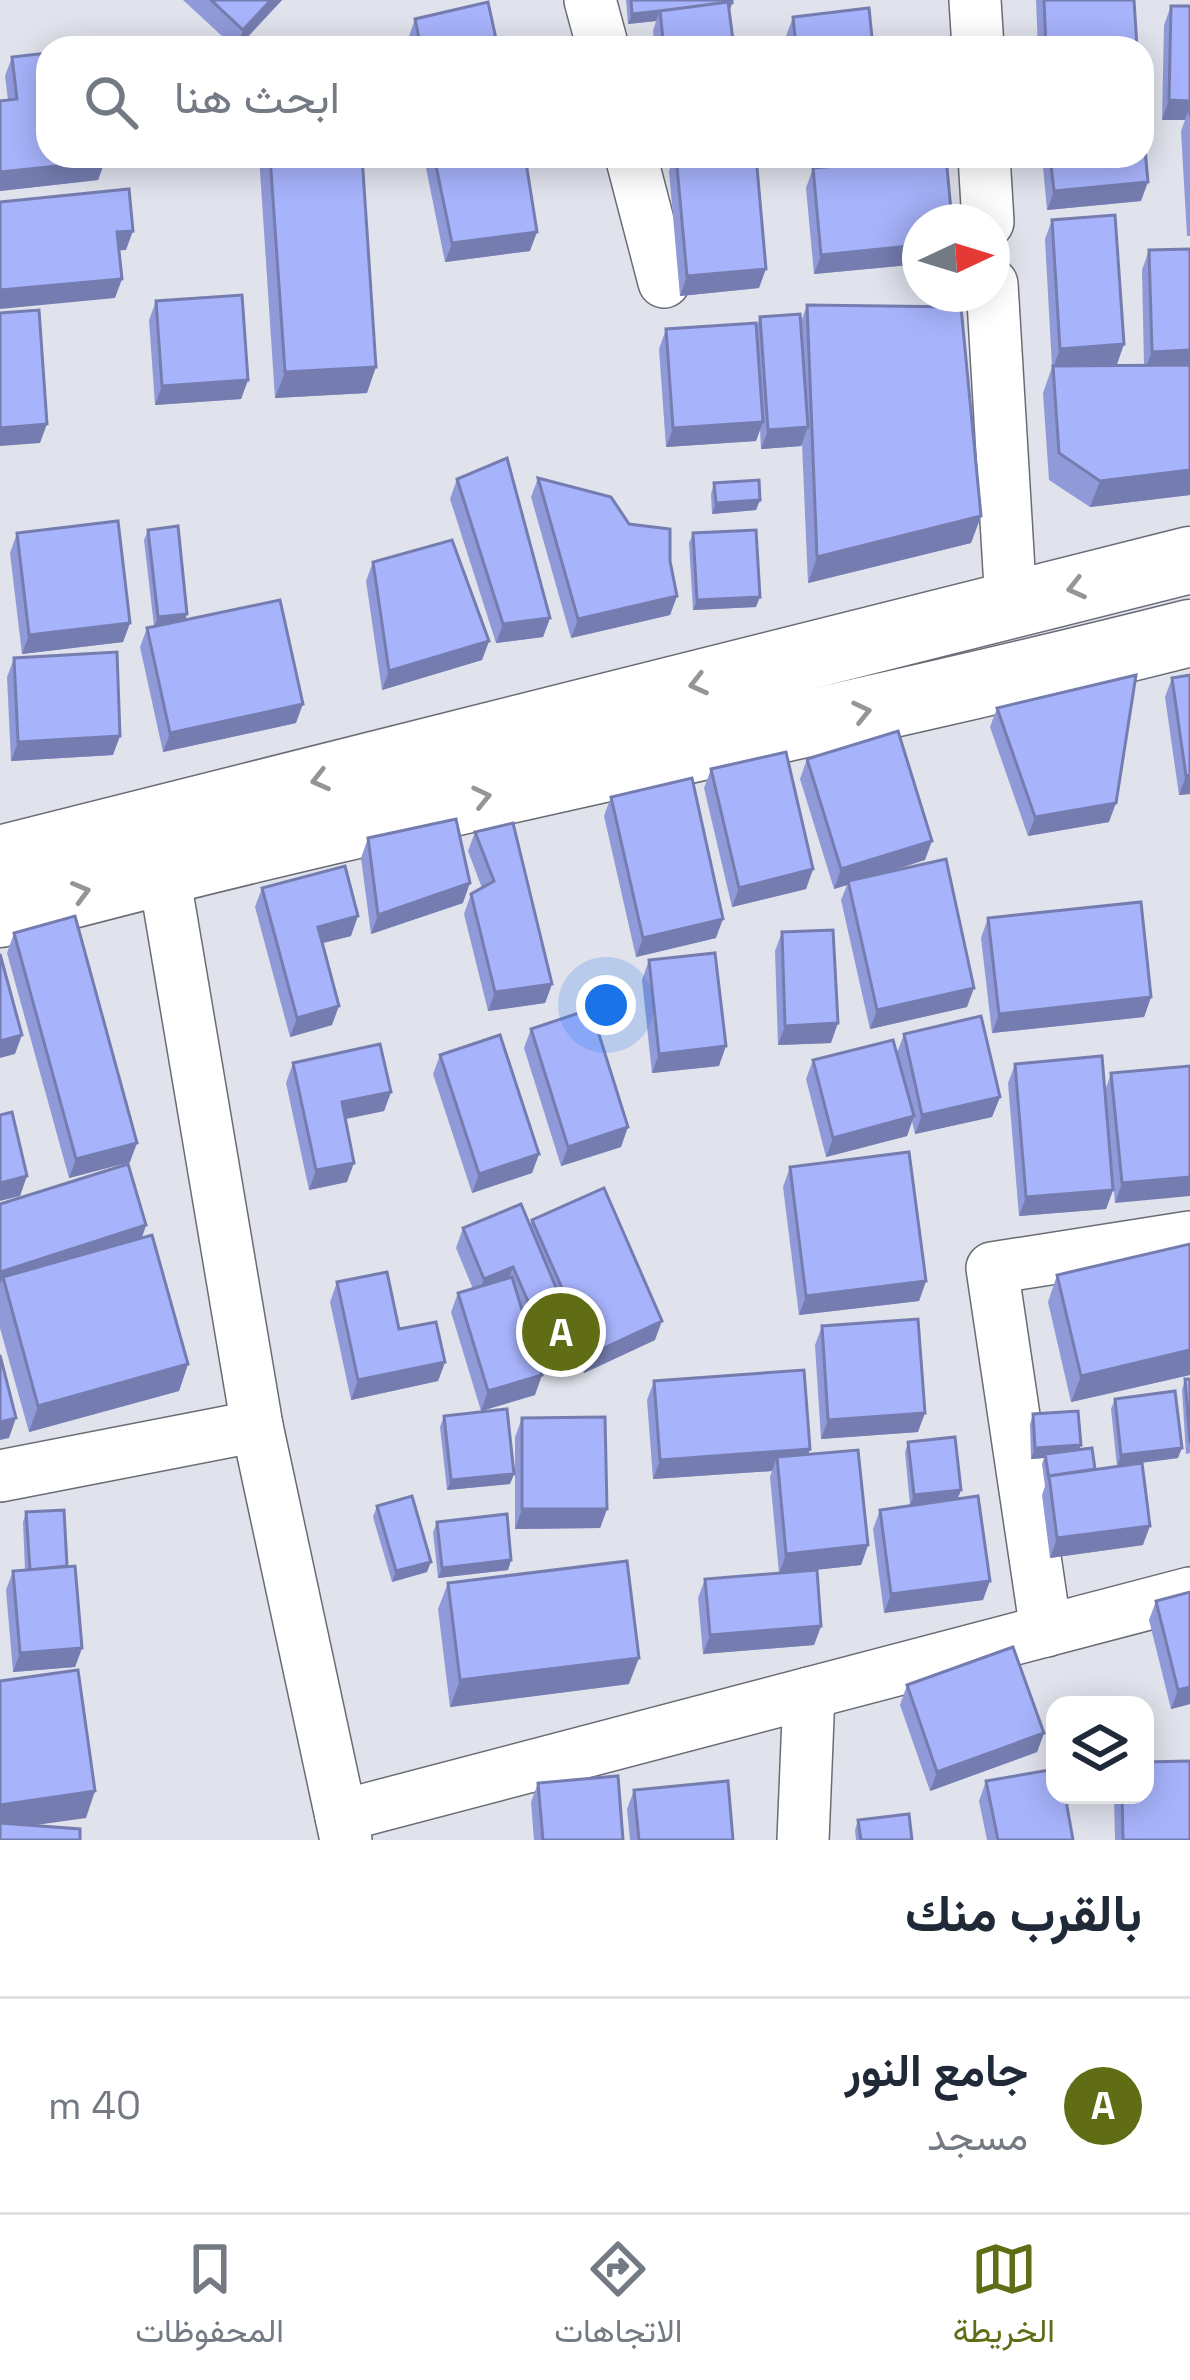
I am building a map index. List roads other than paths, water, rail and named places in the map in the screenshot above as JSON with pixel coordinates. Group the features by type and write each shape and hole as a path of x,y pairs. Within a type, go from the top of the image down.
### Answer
{"street":[{"path":"590,0 600,36"},
{"path":"975,0 977,36"},
{"path":"634,168 664,282"},
{"path":"985,168 987,204"},
{"path":"994,312 1011,604"},
{"path":"0,859 1190,560"},
{"path":"0,914 163,869 1028,674 1190,633"},
{"path":"163,869 257,1426 344,1828 809,1693 1190,1593"},
{"path":"1046,1631 992,1268 1190,1237"},
{"path":"0,1476 257,1426"},
{"path":"802,1840 809,1693"}],"place":[{"name":"جامع النور","path":"561,1332"}]}
